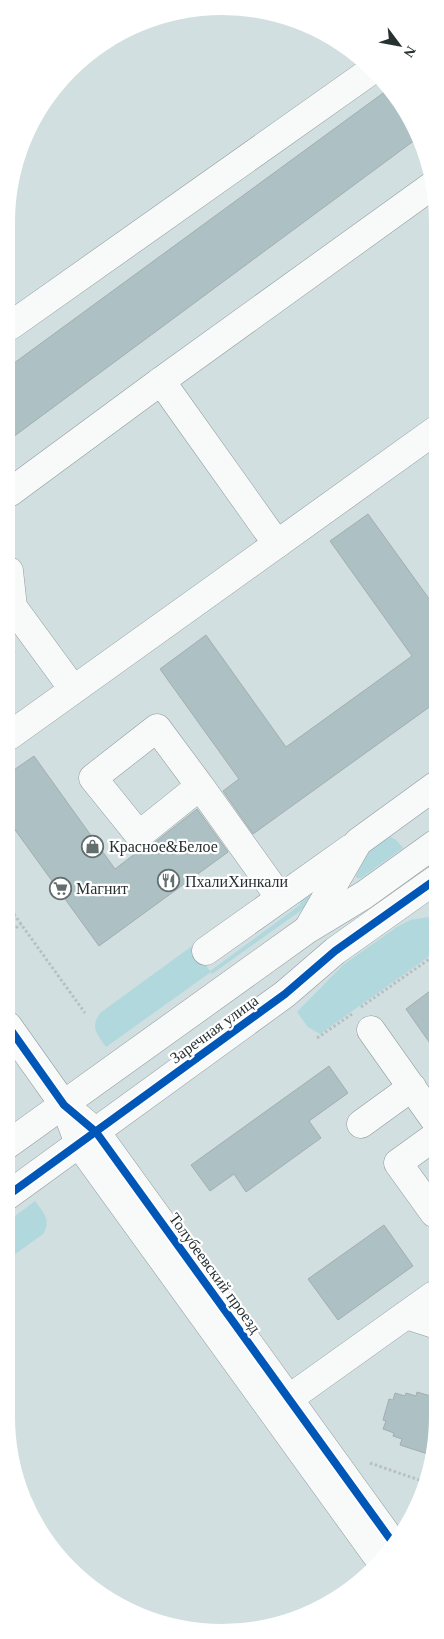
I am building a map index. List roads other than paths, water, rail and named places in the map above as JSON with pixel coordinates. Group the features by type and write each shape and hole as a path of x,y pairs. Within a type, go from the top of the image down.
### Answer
{"street":[{"path":"15,322 366,74"},
{"path":"15,489 426,190"},
{"path":"161,381 277,544"},
{"path":"15,731 429,435"},
{"path":"15,611 73,688"},
{"path":"200,786 280,898"},
{"path":"206,951 429,790"},
{"path":"308,929 358,842"},
{"name":"Заречная улица","path":"15,1139 308,929 364,895 429,848"},
{"name":"Заречная улица","path":"15,1190 285,994 336,952 429,884"},
{"path":"404,903 429,901"},
{"path":"371,1030 429,1112"},
{"name":"Толубеевский проезд","path":"15,1036 280,1405 376,1555"},
{"path":"361,1124 412,1087"},
{"path":"429,1141 398,1163 429,1207"},
{"path":"280,1405 429,1299"},
{"path":"406,1315 429,1322"},
{"name":"Толубеевский проезд","path":"280,1405 389,1538"}],"place":[{"name":"Красное&Белое","path":"93,846"},
{"name":"ПхалиХинкали","path":"169,881"},
{"name":"Магнит","path":"60,888"}]}
